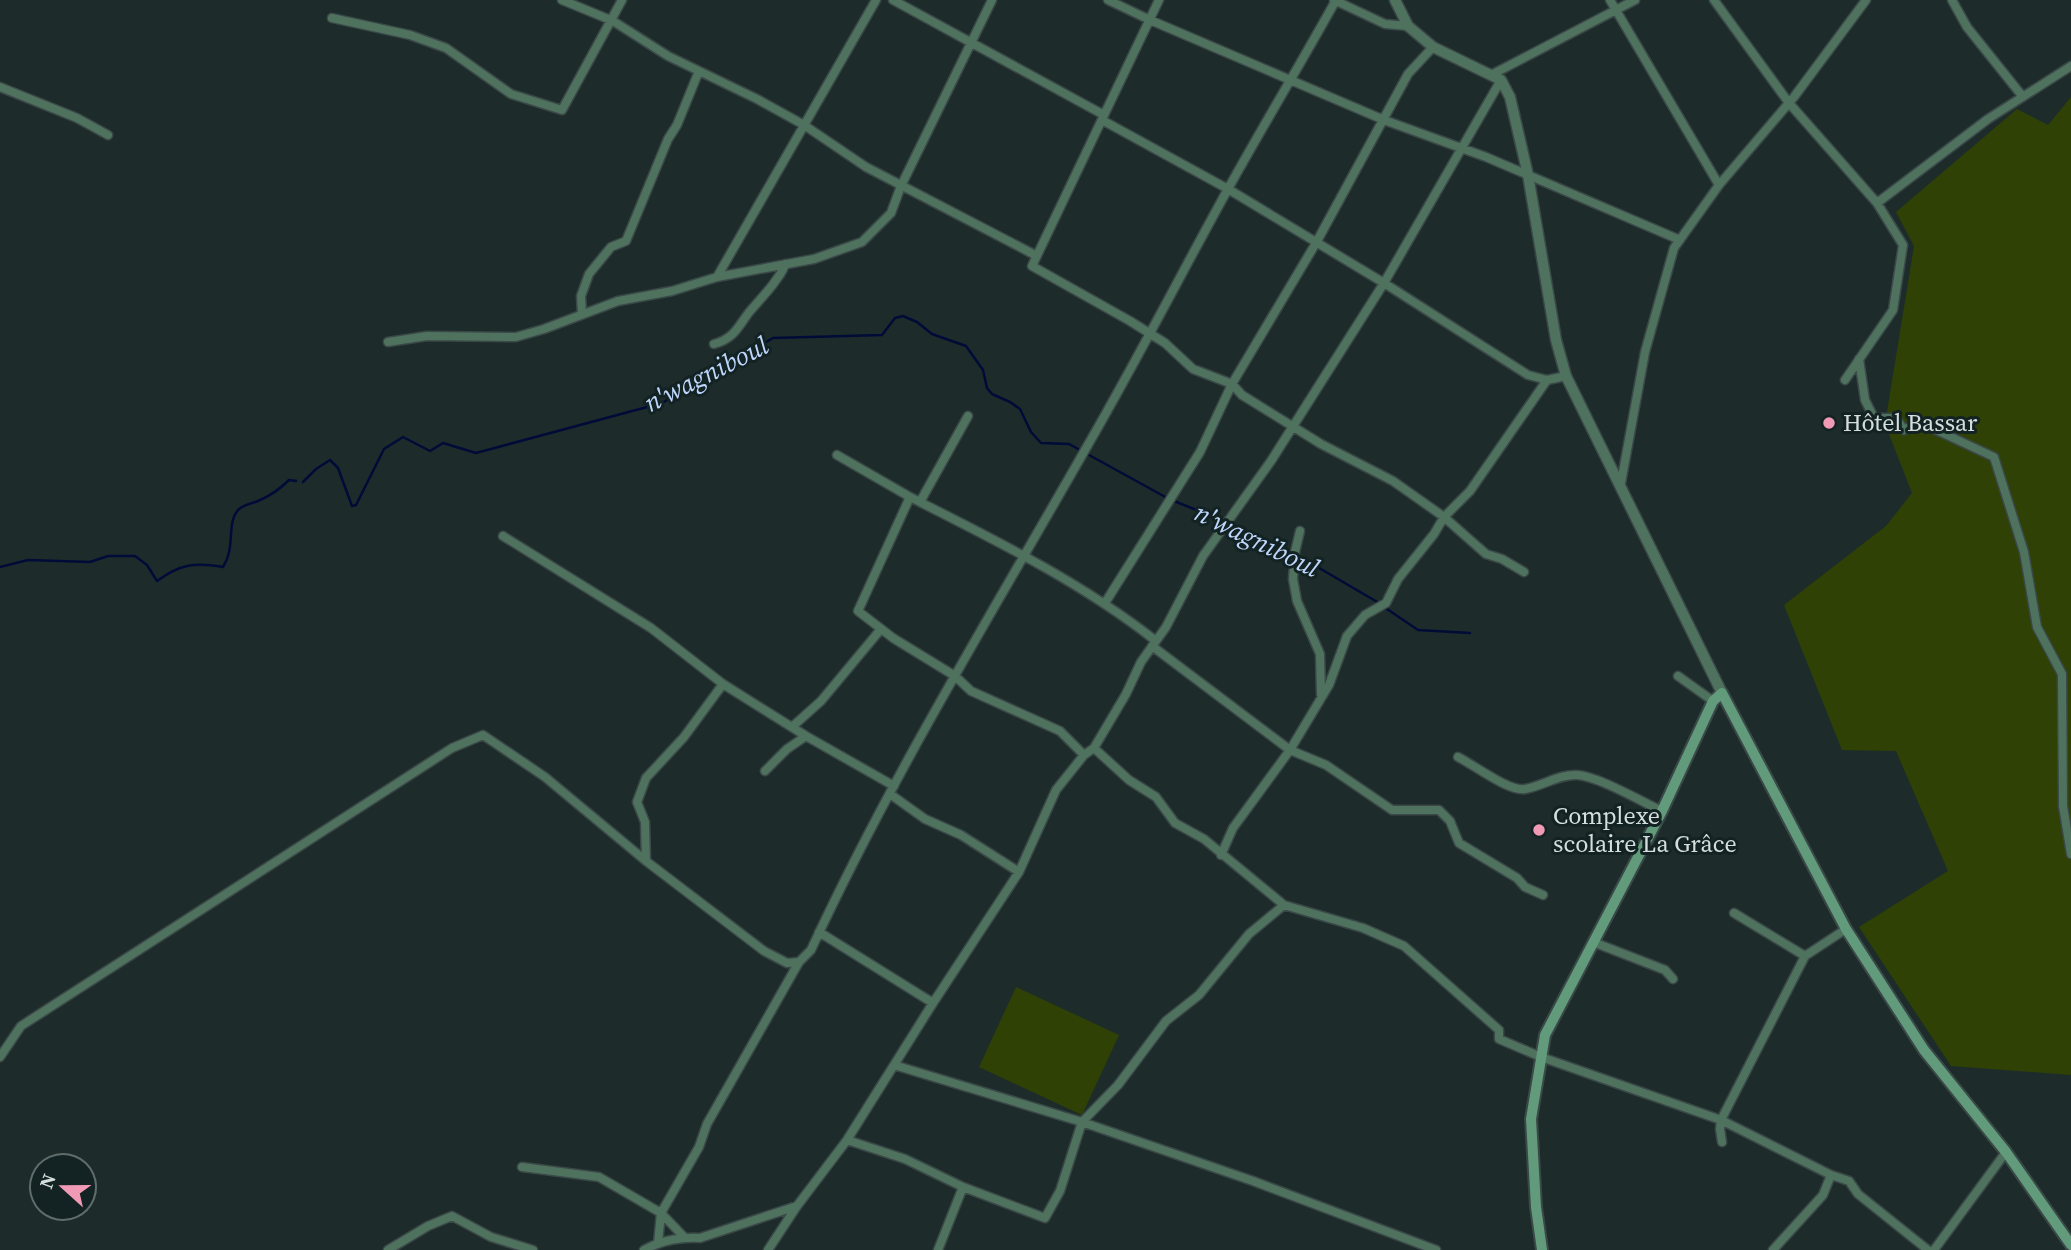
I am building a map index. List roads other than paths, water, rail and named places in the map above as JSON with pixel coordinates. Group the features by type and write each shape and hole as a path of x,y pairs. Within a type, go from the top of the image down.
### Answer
{"main road":[{"path":"1542,1250 1536,1208 1531,1119 1545,1035 1662,811 1713,701 1722,693 1846,929 1924,1050 2006,1152 2071,1245"}],"street":[{"path":"562,0 613,21 668,56 804,125 866,167 1037,256"},
{"path":"332,18 410,35 446,48 511,94 562,110 613,21 622,0"},
{"path":"717,276 876,0"},
{"path":"893,0 972,41 1228,189 1384,283 1528,375 1547,380 1566,376"},
{"path":"388,342 427,336 516,337 618,301 672,291 717,276 814,259 862,242 891,213 901,186 992,0"},
{"path":"1108,0 1384,120 1463,148 1680,240"},
{"path":"1159,0 1032,266 1165,343 1193,369 1232,384 1242,395 1321,444 1393,481 1444,517 1486,554 1502,559 1524,572"},
{"path":"658,1243 661,1213 699,1147 707,1124 799,962 811,950 892,790 981,628 1025,557 1151,335 1228,189 1293,80 1336,0 1385,24 1408,26"},
{"path":"1395,0 1408,26 1433,47 1497,77 1510,97 1528,175 1556,340 1566,376 1621,483 1722,693"},
{"path":"1610,0 1719,185"},
{"path":"770,1249 797,1206 847,1140 1019,872 1056,790 1084,755 1094,748 1126,694 1141,662 1166,627 1203,556 1271,461 1384,283 1463,148 1497,77 1635,0"},
{"path":"1714,0 1789,103 1877,203 1903,245 1893,310 1845,380"},
{"path":"1621,483 1645,352 1674,248 1719,185 1789,103 1866,0"},
{"path":"1952,0 1967,27 2023,97"},
{"path":"1105,603 1200,452 1232,384 1317,243 1409,74 1433,47"},
{"path":"1877,203 1988,119 2071,66"},
{"path":"582,314 581,296 589,274 611,247 626,241 699,71"},
{"path":"0,88 71,116 108,135"},
{"path":"714,344 729,337 743,324 747,314 773,286 786,264"},
{"path":"1859,359 1865,400 1874,418 1896,418 1904,430 1919,422 1994,457 2024,552 2037,627 2062,674 2063,806 2071,854"},
{"path":"1221,855 1233,828 1290,750 1329,685 1347,636 1365,615 1386,603 1391,590 1444,517 1470,491 1547,380"},
{"path":"920,502 968,416"},
{"path":"837,455 910,497 1074,583 1105,603 1290,750 1326,765 1392,810 1439,810 1450,821 1459,842 1517,878 1525,887 1543,895"},
{"path":"910,497 858,611 881,629 955,676 971,691 1060,731 1084,755"},
{"path":"1300,531 1293,579 1297,601 1320,654 1321,697"},
{"path":"503,537 651,628 723,684 892,790 925,819 961,835 1019,872"},
{"path":"792,727 821,701 881,629"},
{"path":"1678,676 1713,701"},
{"path":"646,861 645,822 637,802 646,778 684,737 723,684"},
{"path":"0,1057 21,1026 452,748 483,735 545,777 646,861 764,951 787,963 799,962"},
{"path":"765,771 787,749 806,736"},
{"path":"1094,748 1129,780 1156,797 1175,823 1204,839 1284,905 1363,928 1404,946 1499,1031 1499,1039 1541,1057 1721,1120 1831,1175 1849,1181 1858,1194 1928,1250"},
{"path":"1458,757 1507,786 1523,790 1553,779 1577,775 1593,779 1662,811"},
{"path":"847,1140 905,1159 963,1187 1045,1218 1060,1191 1083,1122 1118,1085 1166,1021 1199,995 1249,934 1284,905"},
{"path":"1734,913 1805,956"},
{"path":"1722,1142 1721,1120 1805,956 1846,929"},
{"path":"819,933 933,1003"},
{"path":"1593,942 1665,970 1673,979"},
{"path":"894,1065 1083,1122 1253,1181 1436,1250"},
{"path":"1934,1250 2006,1152"},
{"path":"522,1167 599,1177 661,1213 684,1237"},
{"path":"1773,1250 1824,1195 1831,1175"},
{"path":"938,1250 963,1187"},
{"path":"644,1250 658,1243 684,1237 700,1238 797,1206"},
{"path":"388,1250 428,1226 452,1216 491,1237 533,1250"}],"waterway":[{"name":"n'wagniboul","path":"303,482 330,460 338,468 352,506 356,505 384,449 403,437 430,451 443,443 476,453 662,403 773,338 882,335 895,318 903,316 917,322 932,334 966,346 983,370 987,388 992,394 1020,409 1031,432 1041,443 1069,444 1169,499 1224,521"},
{"path":"0,567 28,560 90,562 108,556 135,556 147,565 157,581 188,566 223,567 229,552 232,522 238,510 271,495 289,480 296,481"},
{"name":"n'wagniboul","path":"1231,524 1291,552"},
{"name":"n'wagniboul","path":"1297,555 1379,603"},
{"name":"n'wagniboul","path":"1384,607 1418,630 1470,633"}],"place":[{"name":"Hôtel Bassar","path":"1829,423"},
{"name":"Complexe scolaire La Grâce","path":"1539,830"}]}
